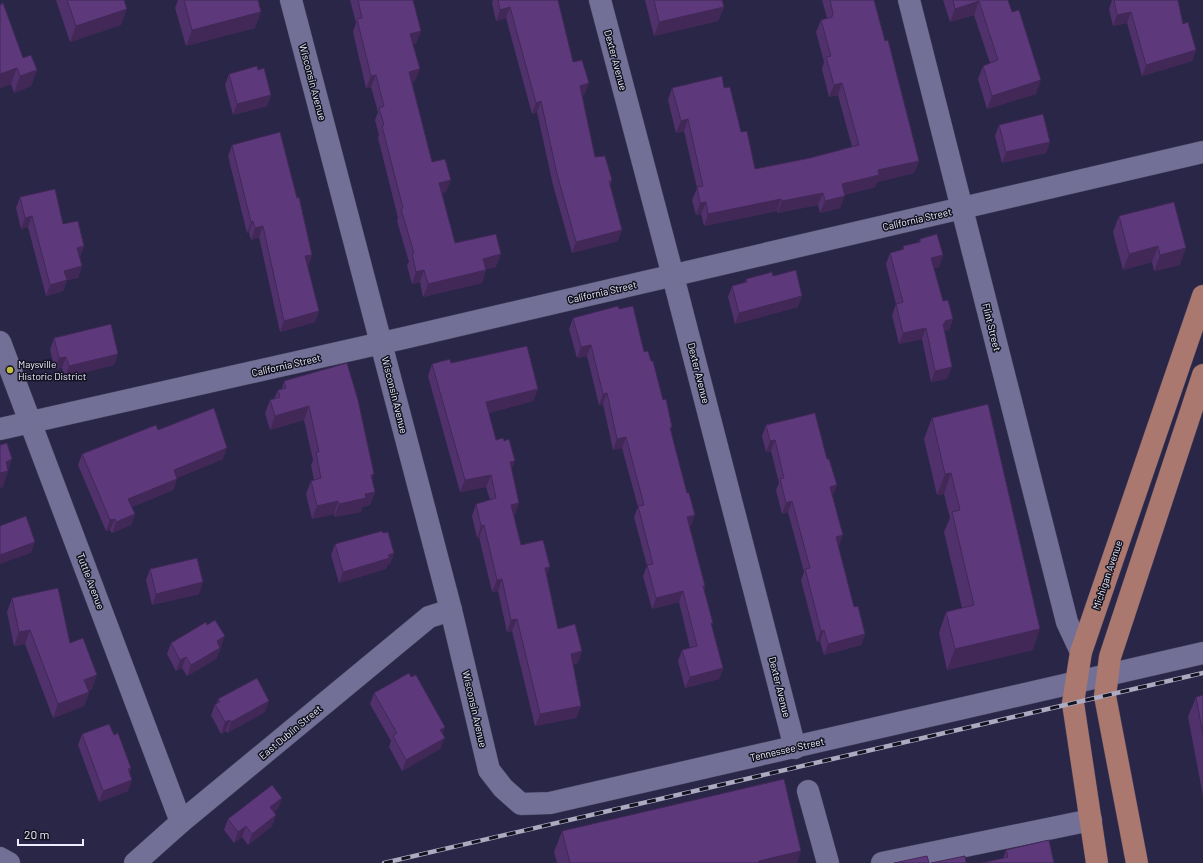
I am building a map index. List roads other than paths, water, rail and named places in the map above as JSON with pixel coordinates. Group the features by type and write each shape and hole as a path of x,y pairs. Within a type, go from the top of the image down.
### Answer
{"main road":[{"name":"Michigan Avenue","path":"1097,863 1073,704 1080,652 1203,296"},
{"path":"1137,863 1105,696 1110,657 1203,375"}],"street":[{"name":"Wisconsin Avenue","path":"291,0 451,610 489,770 502,788"},
{"name":"Dexter Avenue","path":"600,0 795,748"},
{"name":"Flint Street","path":"909,0 1067,622 1080,652"},
{"name":"California Street","path":"0,429 673,276 1203,152"},
{"name":"Tuttle Avenue","path":"0,342 181,822"},
{"name":"East Dublin Street","path":"135,863 181,822 429,618 451,610"},
{"name":"Tennessee Street","path":"502,788 521,804 550,803 795,748 1203,653"},
{"path":"808,791 828,863"},
{"path":"882,863 1091,820"},
{"path":"0,858 9,863"}],"railway":[{"path":"384,863 1203,673"}],"place":[{"name":"Maysville Historic District","path":"10,370"}]}
